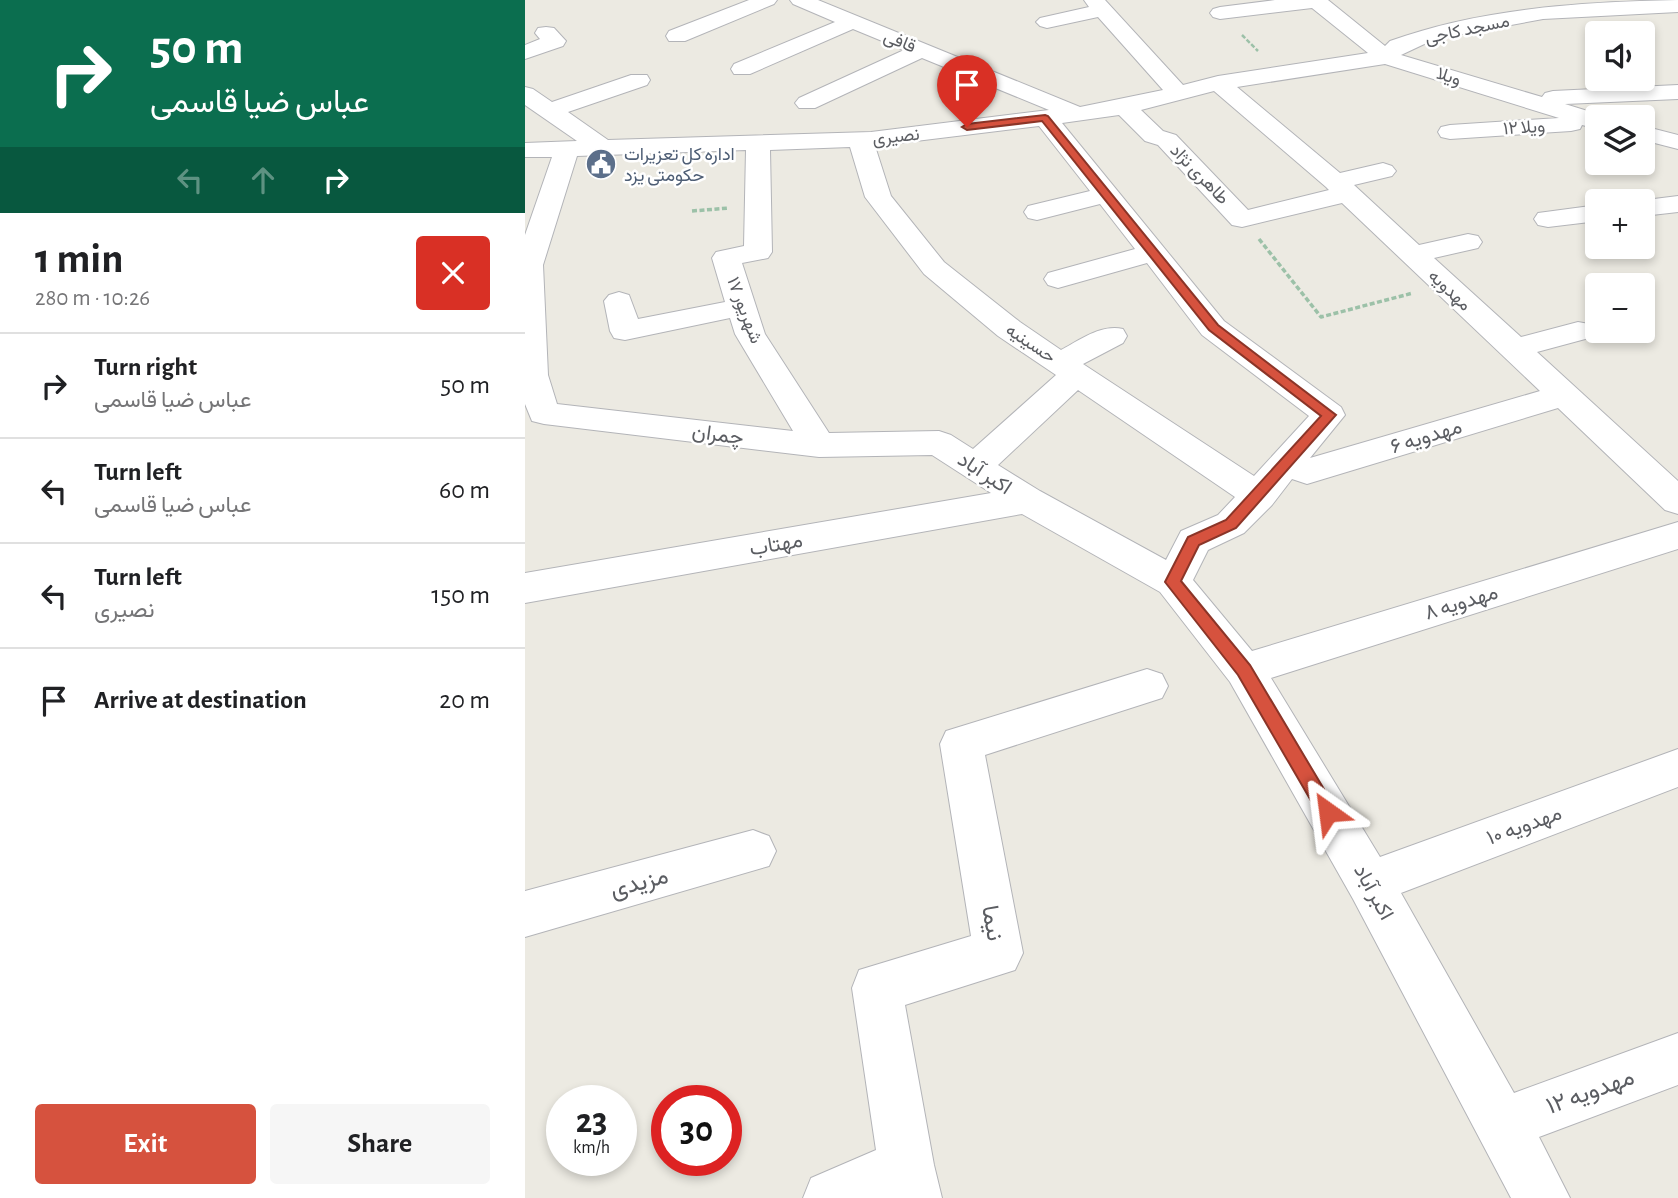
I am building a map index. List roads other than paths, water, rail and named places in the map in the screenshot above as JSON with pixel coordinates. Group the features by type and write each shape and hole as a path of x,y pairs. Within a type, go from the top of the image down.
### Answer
{"street":[{"path":"677,36 767,0"},
{"name":"قافی","path":"800,0 1078,114"},
{"path":"1220,13 1316,1"},
{"name":"ویلا","path":"1316,1 1386,57 1585,118"},
{"path":"1047,22 1099,5 1178,93"},
{"name":"مسجد کاجی","path":"1386,57 1398,46 1430,34 1543,13 1678,6"},
{"path":"743,69 853,22"},
{"path":"525,52 555,41 546,33"},
{"path":"807,103 922,50"},
{"name":"نصیری","path":"525,150 973,137 1045,118 1124,107 1218,83 1386,57"},
{"path":"549,111 639,80"},
{"name":"مهدویه","path":"1218,83 1341,188 1678,501"},
{"path":"1523,100 1678,92"},
{"path":"525,94 605,149"},
{"name":"طاهری نژاد","path":"1124,107 1153,136 1167,140 1243,219 1341,188"},
{"path":"1045,118 1213,328 1329,415 1259,496 1231,524 1194,541 1173,582"},
{"name":"ویلا ۱۲","path":"1450,132 1585,123"},
{"path":"1655,136 1678,142"},
{"name":"حسینیه","path":"860,139 878,197 934,268 1009,330 1259,496"},
{"name":"۱۷ شهریور","path":"758,143 758,252 726,258 750,334 819,445"},
{"path":"529,376 527,265 567,149"},
{"path":"1341,188 1384,171"},
{"path":"1038,212 1106,195"},
{"path":"1655,207 1678,204"},
{"path":"1548,219 1585,215"},
{"path":"1413,255 1468,242"},
{"path":"1058,279 1153,253"},
{"path":"619,301 625,331 741,307"},
{"path":"1514,349 1578,331"},
{"path":"976,466 1069,368 1112,336"},
{"name":"چمران","path":"529,376 544,413 819,445 939,443"},
{"name":"مهدویه ۶","path":"1290,461 1307,472 1564,395"},
{"name":"اکبر آباد","path":"939,443 1027,500 1173,582 1244,670 1370,883 1542,1198"},
{"name":"مهتاب","path":"525,588 1027,500"},
{"name":"مهدویه ۸","path":"1244,670 1678,535"},
{"name":"نیما","path":"831,1198 910,1181 877,988 998,953 961,744 1147,686"},
{"name":"مهدویه ۱۰","path":"1370,883 1678,768"},
{"name":"مزیدی","path":"525,914 753,851"},
{"name":"مهدویه ۱۲","path":"1501,1124 1678,1059"}],"place":[{"name":"اداره کل تعزیرات حکومتی یزد","path":"601,164"}]}
